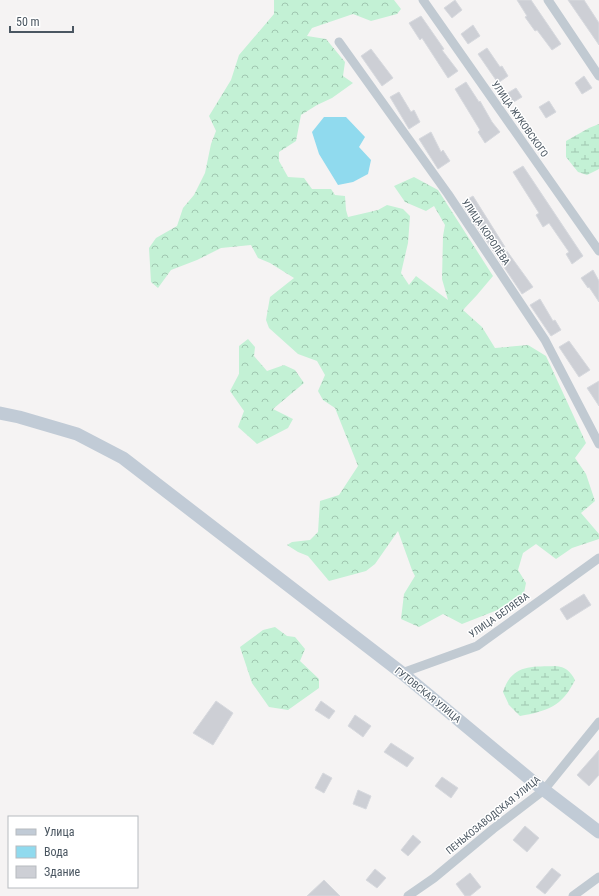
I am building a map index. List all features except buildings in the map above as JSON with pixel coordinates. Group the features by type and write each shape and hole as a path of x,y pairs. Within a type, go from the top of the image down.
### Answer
{"street":[{"name":"УЛИЦА ЖУКОВСКОГО","path":"423,0 599,251"},
{"path":"548,0 599,76"},
{"name":"УЛИЦА КОРОЛЁВА","path":"339,42 448,194 545,340 599,444"},
{"name":"ГУТОВСКАЯ УЛИЦА","path":"0,413 77,434 123,458 402,673 544,790 599,832"},
{"name":"УЛИЦА БЕЛЯЕВА","path":"402,673 477,646 599,558"},
{"name":"ПЕНЬКОЗАВОДСКАЯ УЛИЦА","path":"408,896 434,878 493,829 544,790 599,722"},
{"path":"573,896 599,877"}],"green space":[{"path":"274,0 394,0 401,9 397,14 371,21 353,14 312,28 307,36 326,39 345,62 343,76 353,83 332,98 301,115 296,141 279,152 279,161 288,177 304,178 312,189 331,189 335,195 345,196 348,217 378,210 387,205 403,209 410,216 408,243 401,273 409,285 416,276 448,300 442,279 443,236 445,225 434,206 426,211 405,202 394,186 414,177 438,190 493,276 463,310 482,327 495,348 528,345 546,356 586,443 575,458 586,474 595,501 581,513 599,534 599,539 572,548 556,559 536,544 523,553 518,570 526,583 524,593 500,609 462,624 443,614 419,627 401,619 404,594 415,576 398,531 375,564 366,571 329,581 308,556 287,545 292,542 310,540 318,532 320,501 339,495 358,466 335,408 323,400 318,391 325,375 317,361 298,354 269,328 266,320 270,297 294,278 270,263 258,258 251,245 221,248 197,260 171,270 158,288 151,282 149,248 156,238 177,226 183,208 194,195 205,173 211,144 216,131 209,116 231,80 239,55 274,14"},
{"path":"599,124 599,169 587,175 578,172 566,157 566,141"},
{"path":"248,339 255,347 254,356 267,371 284,365 295,370 304,383 273,409 293,419 288,428 257,444 238,427 244,411 230,391 239,374 239,346"},
{"path":"275,627 287,636 295,637 305,649 300,661 319,679 319,688 288,710 269,707 252,683 240,647 263,630"},
{"path":"555,666 565,668 575,680 570,689 559,702 546,710 520,716 509,705 503,692 507,683 512,676 523,669 530,667"}],"water":[{"path":"324,117 346,117 365,137 359,147 371,160 368,174 353,182 338,185 319,154 312,132"}]}
